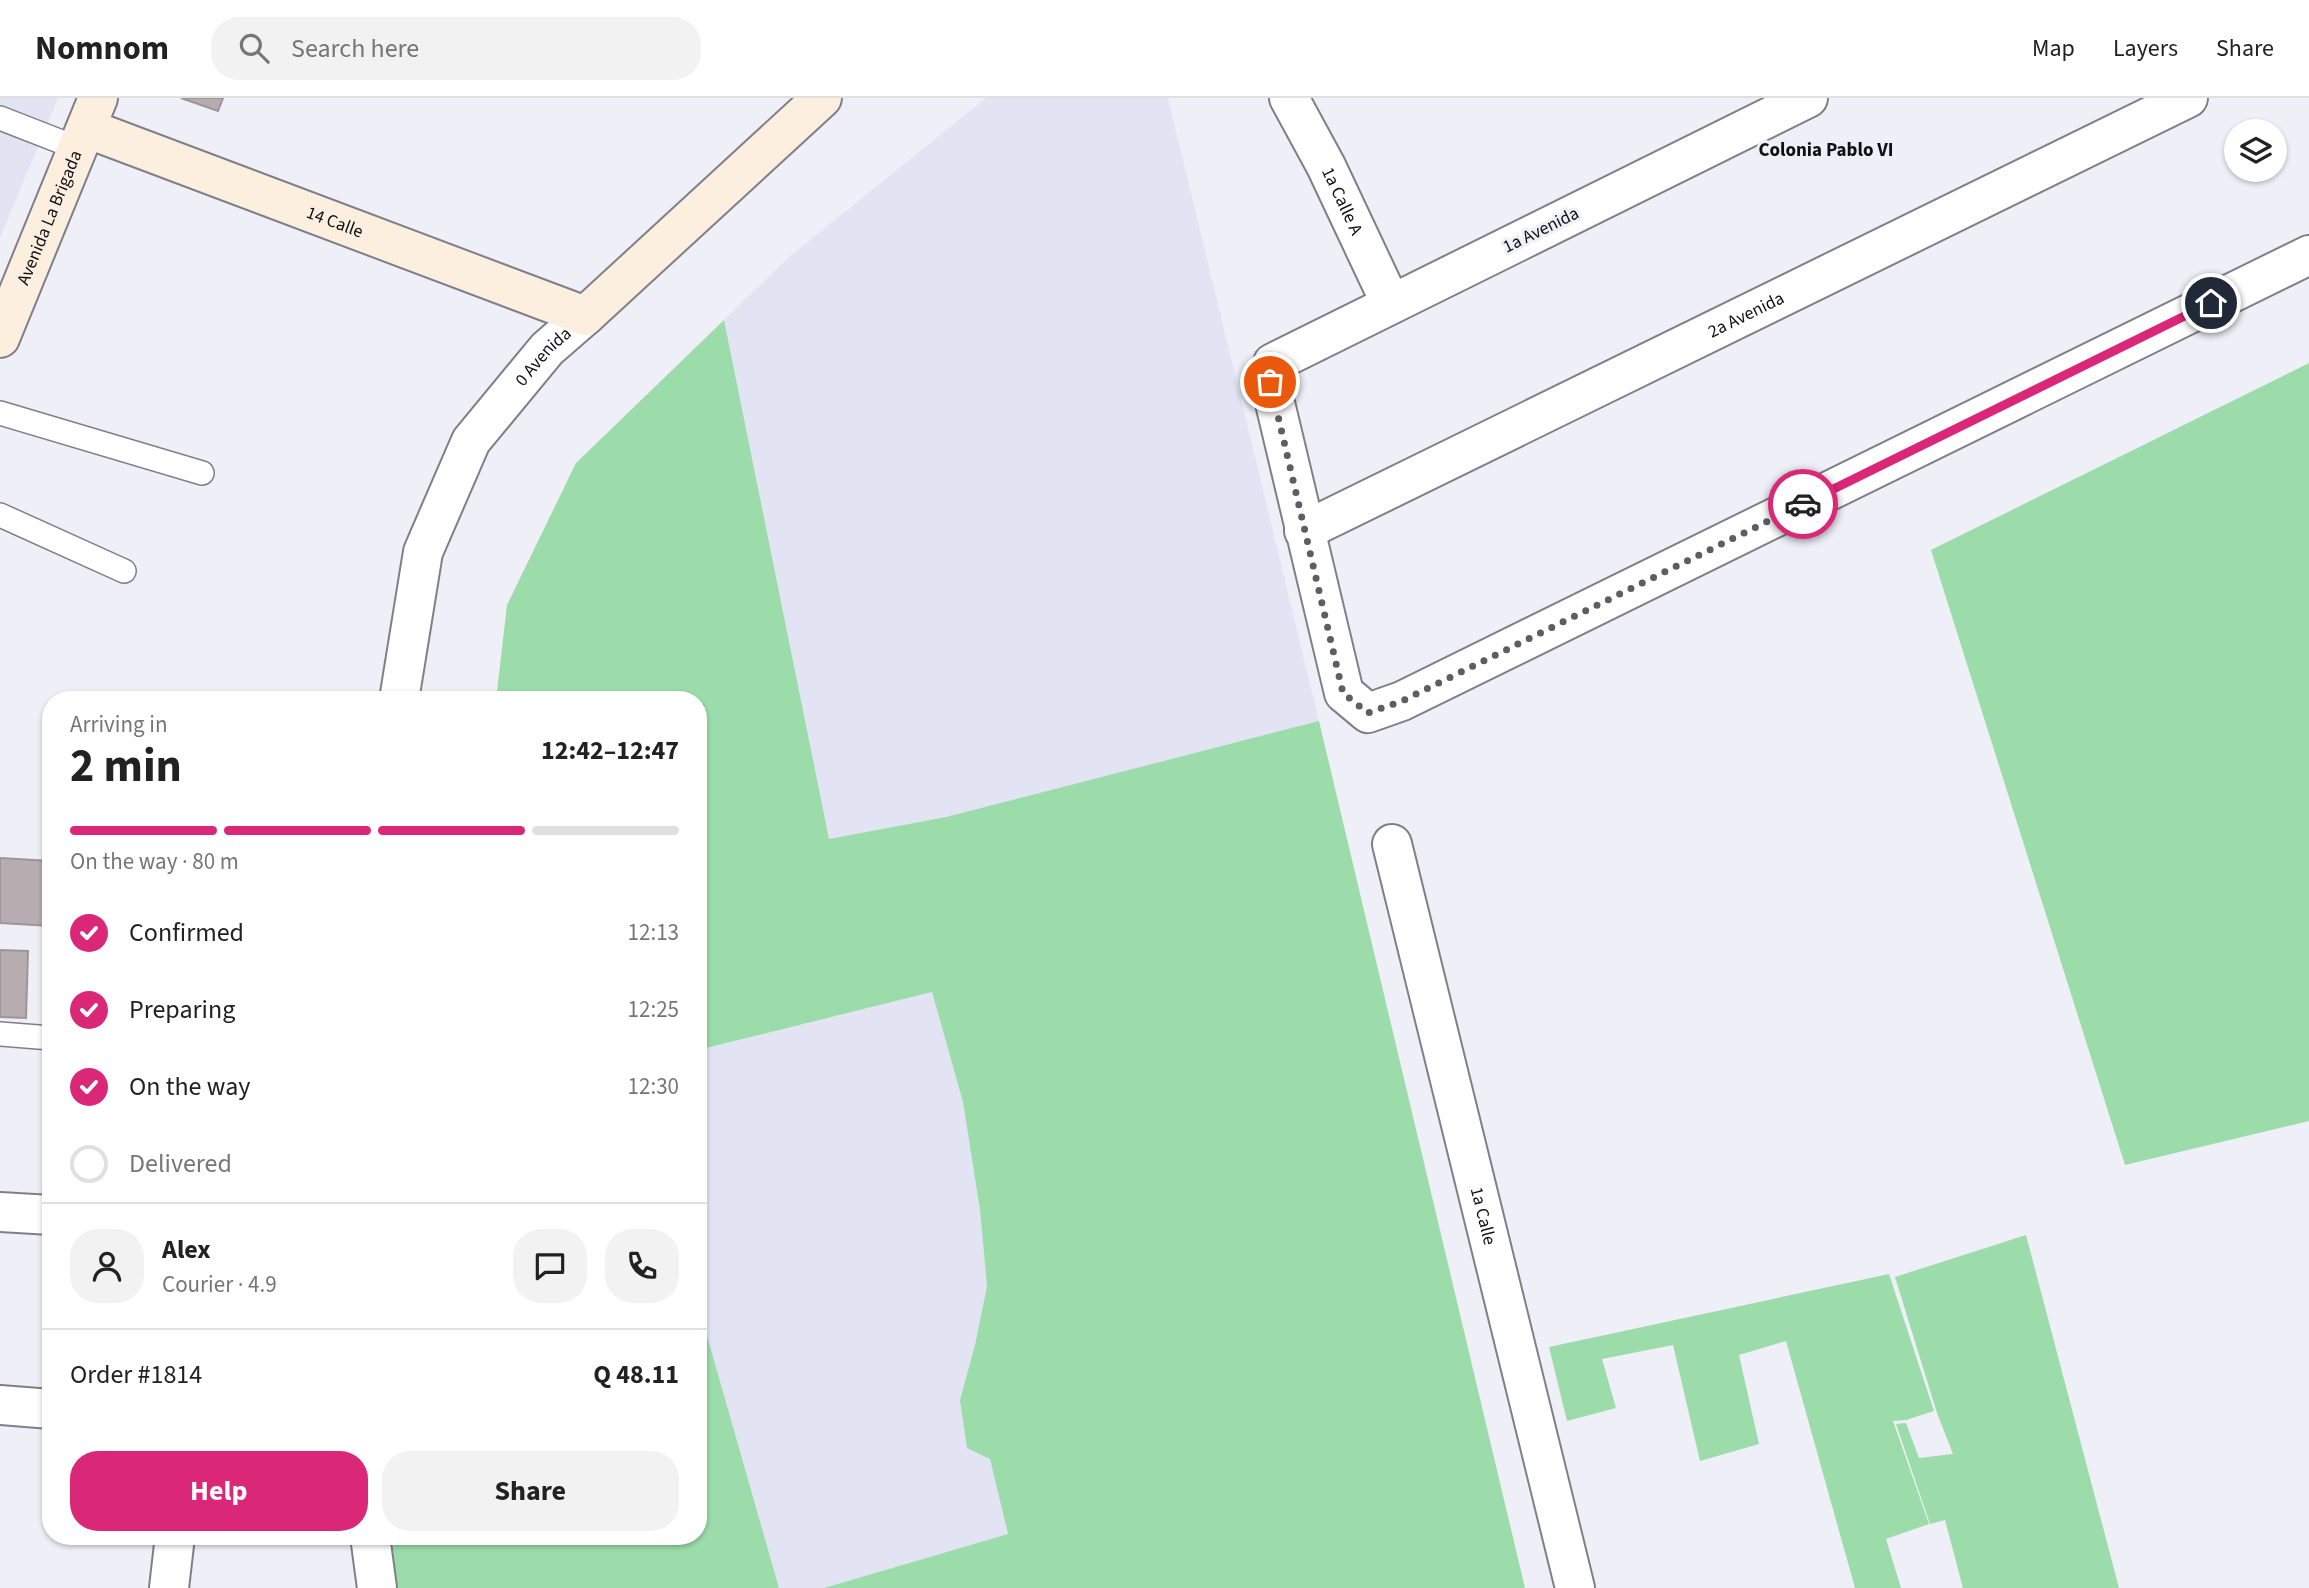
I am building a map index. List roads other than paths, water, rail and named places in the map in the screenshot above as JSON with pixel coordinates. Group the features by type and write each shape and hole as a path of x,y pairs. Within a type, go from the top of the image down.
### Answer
{"street":[{"name":"0 Avenida","path":"400,691 423,552 471,442 547,349 822,98"},
{"name":"1a Calle A","path":"1289,98 1326,166 1391,304"},
{"name":"1a Avenida","path":"1304,531 1270,382 1273,363 1808,98"},
{"name":"2a Avenida","path":"1304,531 2188,98"},
{"name":"14 Calle","path":"87,125 585,316"},
{"name":"Avenida La Brigada","path":"0,338 87,125"},
{"path":"1304,531 1343,693 1368,713 1402,701 2309,255"},
{"name":"1a Calle","path":"1392,844 1575,1588"},
{"path":"0,1212 42,1214"},
{"path":"0,1405 42,1408"},
{"path":"169,1588 174,1545"},
{"path":"371,1545 377,1588"}],"lane":[{"path":"0,118 87,125"},
{"path":"0,413 202,472"},
{"path":"0,515 124,571"},
{"path":"0,1034 42,1037"}],"district":[{"name":"Colonia Pablo VI","path":"1826,150"}]}
